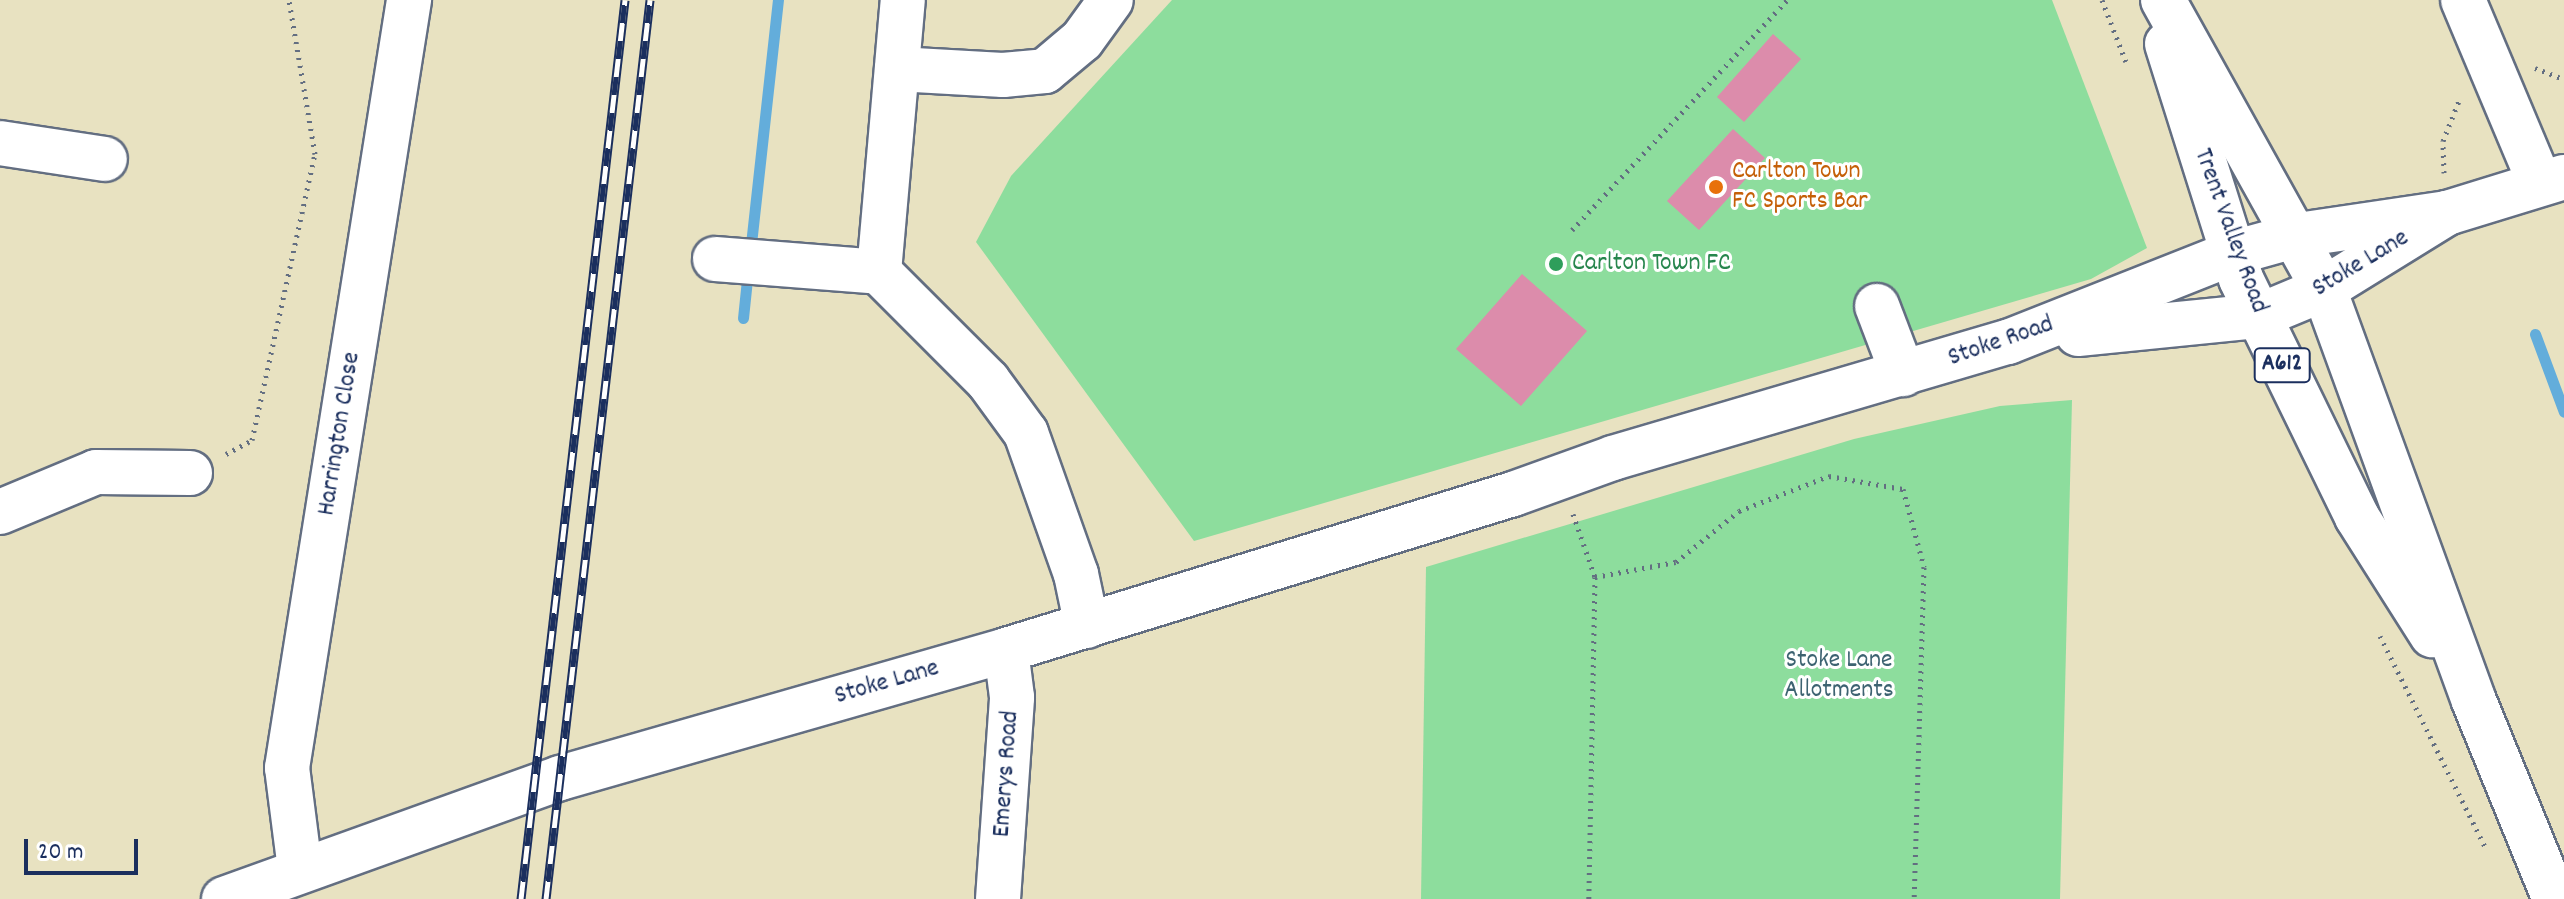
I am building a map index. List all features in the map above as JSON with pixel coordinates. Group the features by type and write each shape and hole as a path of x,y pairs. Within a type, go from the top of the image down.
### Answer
{"street":[{"name":"Harrington Close","path":"300,869 287,768 409,0"},
{"path":"879,272 903,0"},
{"path":"897,69 1003,75 1045,71 1082,40 1111,0"},
{"name":"Trent Valley Road","path":"2153,0 2233,253 2259,316 2357,517 2474,701"},
{"name":"Trent Valley Road","path":"2163,0 2298,235 2324,289 2474,701 2555,899"},
{"path":"2463,0 2552,180"},
{"path":"0,143 105,159"},
{"name":"Stoke Lane","path":"2008,342 2259,316 2324,289 2447,213 2552,180"},
{"name":"Stoke Road","path":"1547,482 2008,342 2233,253 2298,235 2447,213"},
{"path":"738,260 879,272 988,381 1026,433 1076,574 1087,626"},
{"path":"1877,306 1903,374"},
{"path":"0,512 96,472 190,473"},
{"name":"Stoke Lane","path":"224,899 300,869 560,778 1087,626 1547,482"},
{"name":"Emerys Road","path":"998,899 1012,697 1006,650"}],"path":[{"path":"190,473 252,440 284,310 315,154 289,0"},
{"path":"1572,230 1787,0"},
{"path":"1595,577 1676,562 1739,511 1829,476 1903,489 1924,567 1914,899"},
{"path":"1547,482 1578,518 1595,577 1589,899"}],"green space":[{"name":"Carlton Town FC","path":"1172,0 2052,0 2147,248 2091,279 1194,541 976,242 1011,176"},
{"name":"Stoke Lane Allotments","path":"2072,400 2060,899 1421,899 1426,567 1854,439 2000,406"}],"building":[{"path":"1773,34 1801,59 1744,122 1717,97"},
{"path":"1733,129 1765,158 1699,230 1667,201"},
{"path":"1522,274 1587,331 1521,406 1456,349"}],"waterway":[{"path":"750,253 778,0"},
{"path":"743,318 748,270"},
{"path":"2535,334 2564,412"}],"railway":[{"path":"521,899 625,0"},
{"path":"546,899 650,0"}],"place":[{"name":"Carlton Town FC Sports Bar","path":"1716,187"},
{"name":"Carlton Town FC","path":"1556,264"}]}
